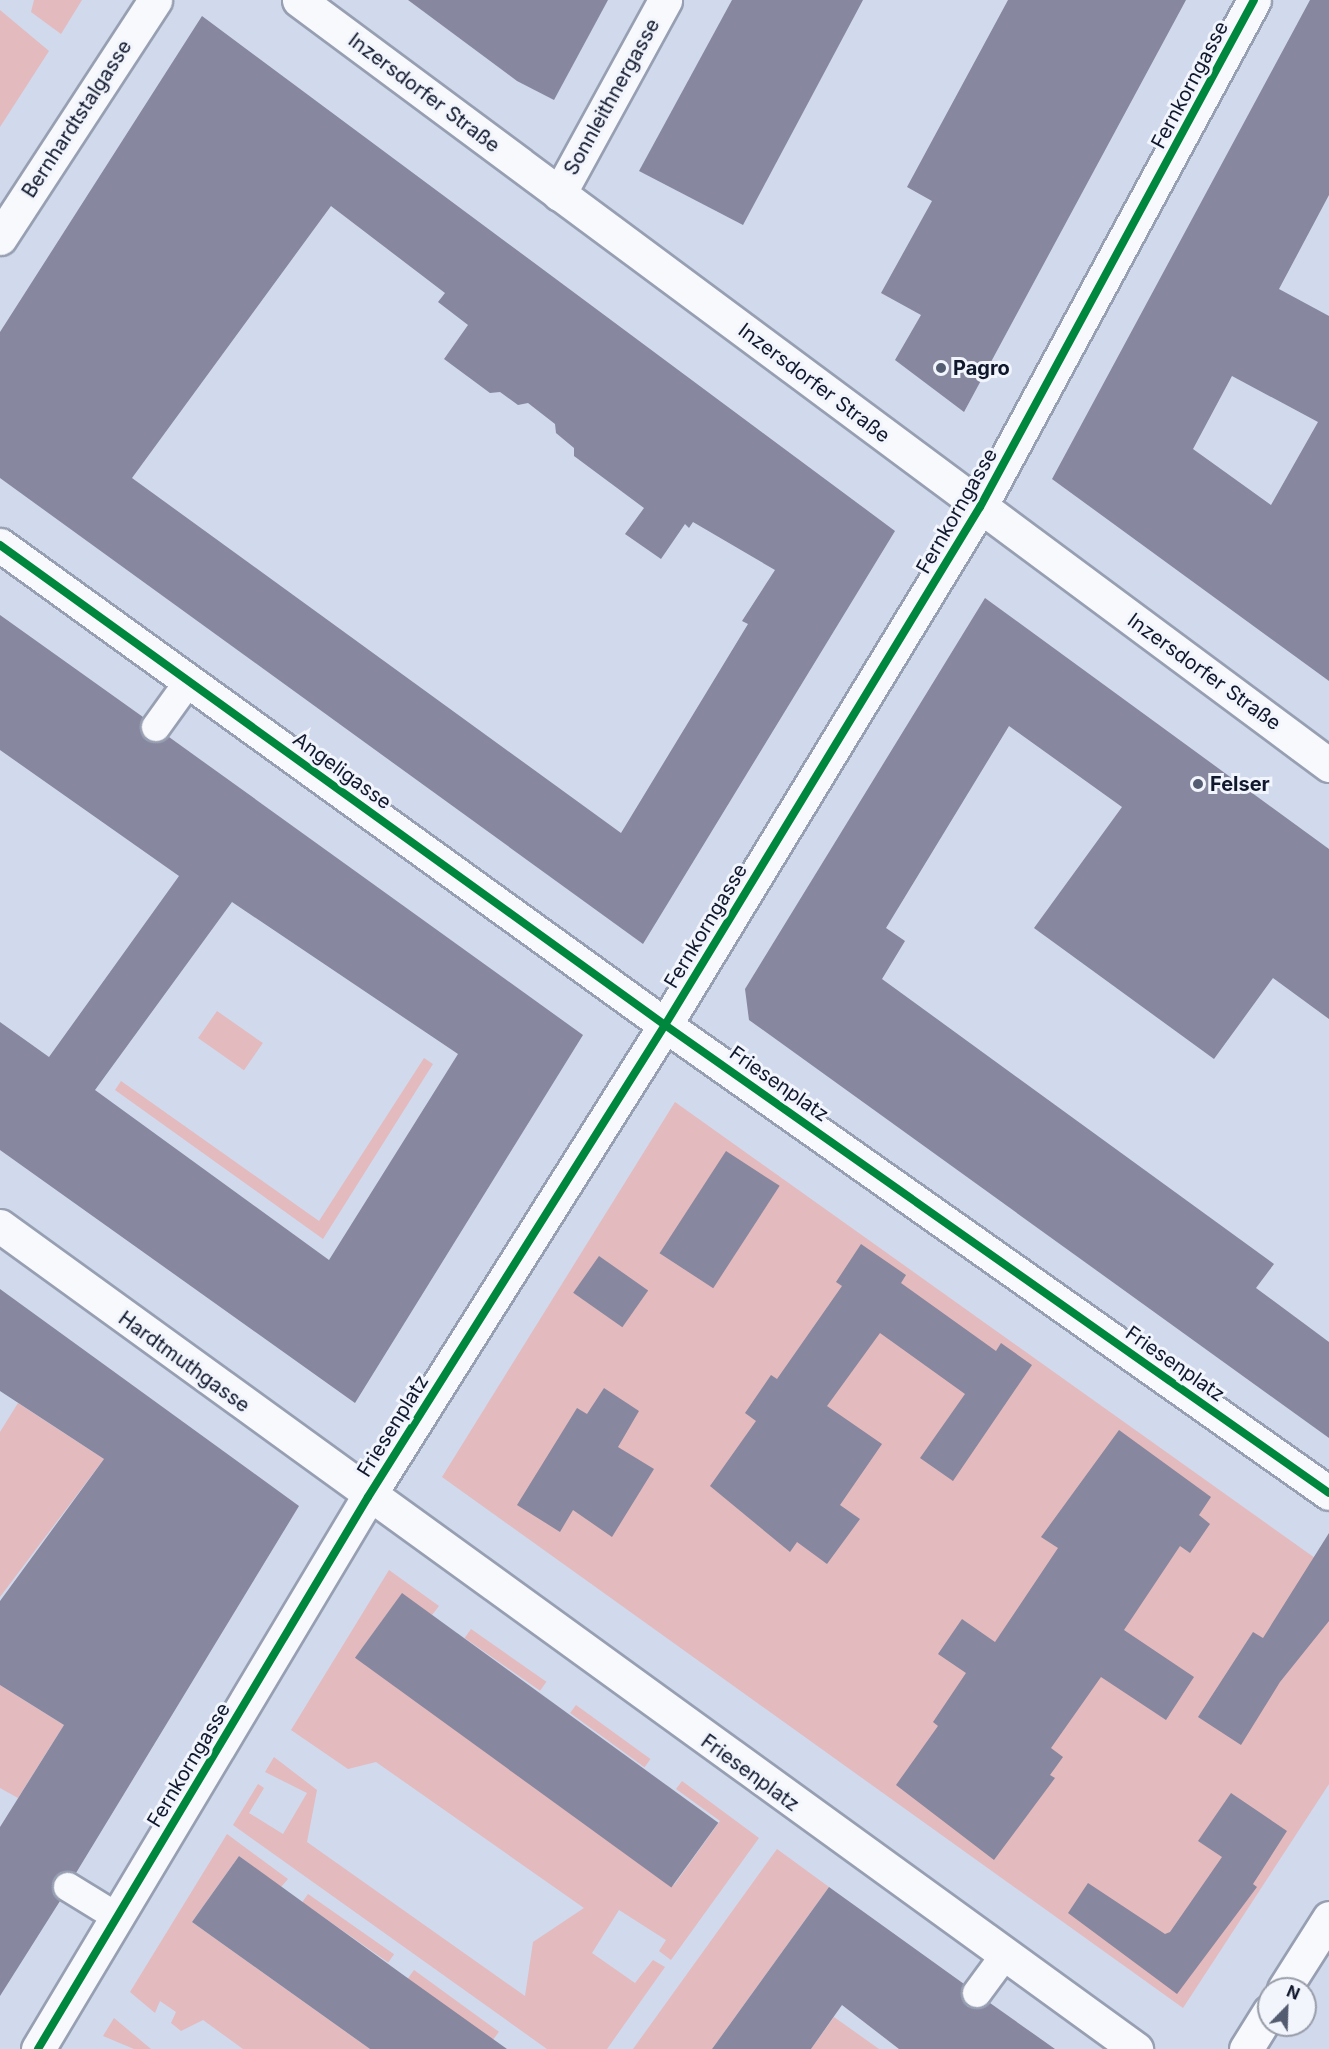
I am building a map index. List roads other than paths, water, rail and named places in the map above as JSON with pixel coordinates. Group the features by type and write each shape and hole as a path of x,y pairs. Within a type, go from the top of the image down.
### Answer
{"street":[{"name":"Bernhardtstalgasse","path":"0,238 155,0"},
{"name":"Inzersdorfer Straße","path":"299,0 1329,765"},
{"name":"Sonnleithnergasse","path":"560,194 665,0"},
{"name":"Fernkorngasse","path":"665,1025 980,507 1254,0"},
{"name":"Angeligasse","path":"0,545 665,1025"},
{"name":"Friesenplatz","path":"1136,2049 368,1497 665,1025 1329,1493"},
{"name":"Hardtmuthgasse","path":"0,1226 368,1497"},
{"name":"Fernkorngasse","path":"38,2049 368,1497"},
{"path":"1292,1977 1329,1918"},
{"path":"1246,2049 1257,2031"}],"lane":[{"path":"156,727 189,681"},
{"path":"68,1887 117,1917"},
{"path":"977,1993 1005,1955"}],"place":[{"name":"Pagro","path":"941,368"},
{"name":"Felser","path":"1198,784"}]}
